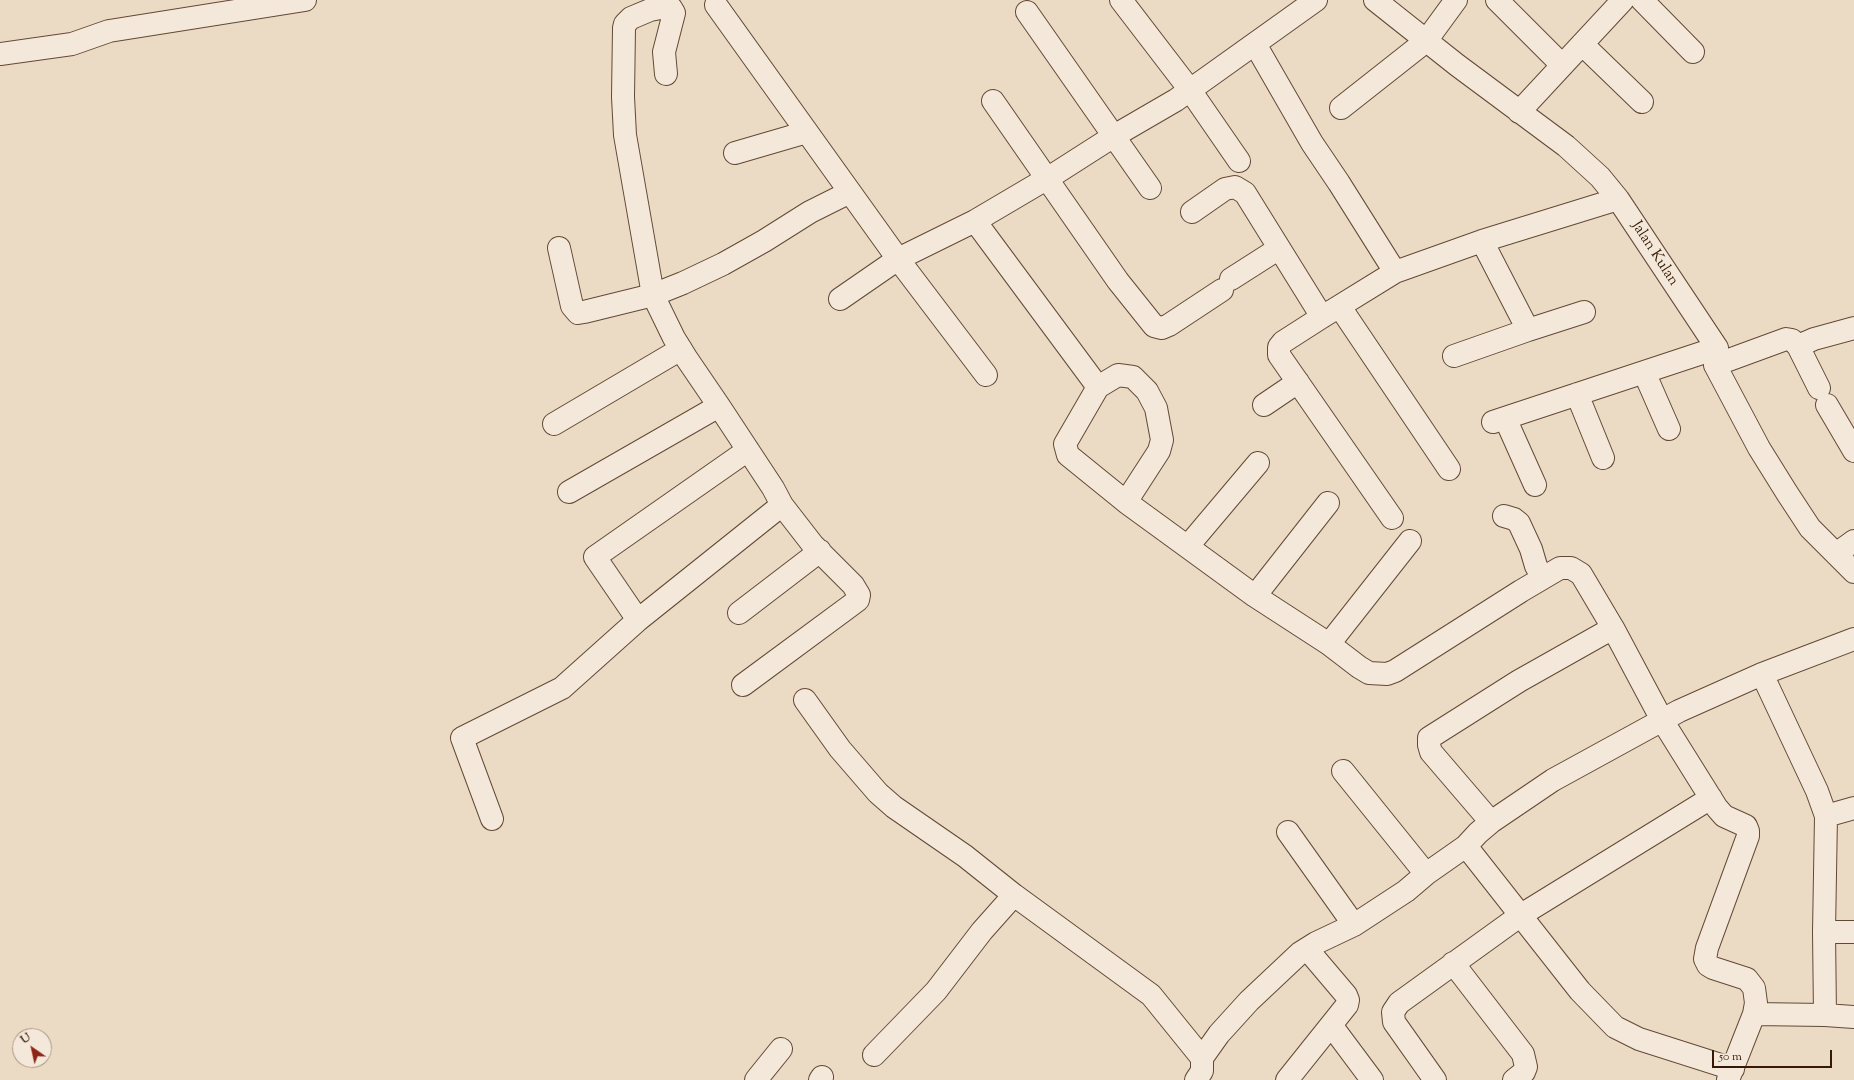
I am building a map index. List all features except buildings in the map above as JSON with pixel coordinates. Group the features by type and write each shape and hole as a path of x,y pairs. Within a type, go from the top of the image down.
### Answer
{"street":[{"path":"0,54 72,44 109,31 305,0"},
{"path":"1121,0 1190,90 1239,161"},
{"path":"840,299 898,259 976,221 1114,136 1176,100 1316,0"},
{"name":"Jalan Kulan","path":"1375,0 1426,41 1580,157 1600,177 1618,199 1716,357 1760,448 1786,493 1810,528 1854,572"},
{"path":"1341,108 1426,41 1456,0"},
{"path":"1497,0 1562,65"},
{"path":"1642,0 1693,52"},
{"path":"1519,112 1582,44 1614,3"},
{"path":"716,5 898,259 986,375"},
{"path":"666,74 664,52 674,13 671,8 666,7 650,10 631,18 625,24 624,28 623,97 625,135 653,295 681,349 782,504 820,551 853,585 858,592 859,597 850,606 743,686"},
{"path":"1027,12 1150,188"},
{"path":"1255,44 1312,143 1340,183 1395,272"},
{"path":"1582,44 1642,102"},
{"path":"993,101 1118,281 1154,326 1162,328 1169,325 1278,249"},
{"path":"735,153 807,132"},
{"path":"1192,212 1225,189 1235,188 1244,193 1278,249 1331,312 1449,469"},
{"path":"559,248 572,306 578,313 653,295 723,264 764,241 810,212 850,192"},
{"path":"1392,518 1279,355 1279,347 1283,342 1395,272 1482,241 1618,199"},
{"path":"976,221 1098,387"},
{"path":"1482,241 1528,330"},
{"path":"1454,356 1584,312"},
{"path":"1798,346 1820,337 1854,328"},
{"path":"1535,485 1499,420 1644,372 1716,357 1786,339 1792,340 1798,346 1823,396 1854,451"},
{"path":"554,424 681,349"},
{"path":"1644,372 1669,429"},
{"path":"1126,502 1159,451 1162,440 1161,427 1156,408 1147,391 1133,377 1118,375 1098,387 1065,444 1068,455 1126,502 1255,596 1329,644 1359,667 1370,673 1379,674 1391,672 1560,568 1567,567 1577,571 1584,578 1613,628 1662,720 1711,798 1724,816 1746,826 1748,836 1707,948 1705,959 1708,966 1732,973 1751,982 1754,988 1754,1014 1730,1074 1639,1039 1615,1027 1580,991 1466,846"},
{"path":"1264,406 1298,382"},
{"path":"1577,394 1603,458"},
{"path":"569,492 719,406"},
{"path":"638,620 595,557 748,450"},
{"path":"1188,546 1258,463"},
{"path":"492,819 462,738 562,688 638,620 782,504"},
{"path":"1255,596 1328,504"},
{"path":"1504,516 1514,519 1519,523 1527,539 1536,566 1543,578"},
{"path":"1329,644 1410,541"},
{"path":"1836,554 1854,541"},
{"path":"739,613 820,551"},
{"path":"1491,822 1431,752 1429,738 1519,681 1613,628"},
{"path":"1196,1080 1202,1071 1202,1058 1219,1034 1249,1001 1307,949 1316,943 1354,925 1406,891 1426,874 1466,846 1491,822 1553,780 1662,720 1762,674 1854,639"},
{"path":"1762,674 1817,791 1826,816 1824,932 1825,1015"},
{"path":"805,700 840,749 878,793 894,807 965,856 1014,895 1151,995 1202,1058"},
{"path":"1343,771 1426,874"},
{"path":"1436,1080 1399,1031 1392,1017 1393,1012 1399,1003 1521,915 1711,798"},
{"path":"1826,816 1854,808"},
{"path":"1288,832 1354,925"},
{"path":"874,1055 936,991 982,931 1014,895"},
{"path":"1824,932 1854,932"},
{"path":"1287,1080 1347,1004 1348,1000 1346,995 1307,949"},
{"path":"1453,963 1523,1054 1520,1074"},
{"path":"1754,1014 1825,1015 1854,1018"},
{"path":"1330,1025 1372,1080"},
{"path":"756,1080 781,1049"}]}
